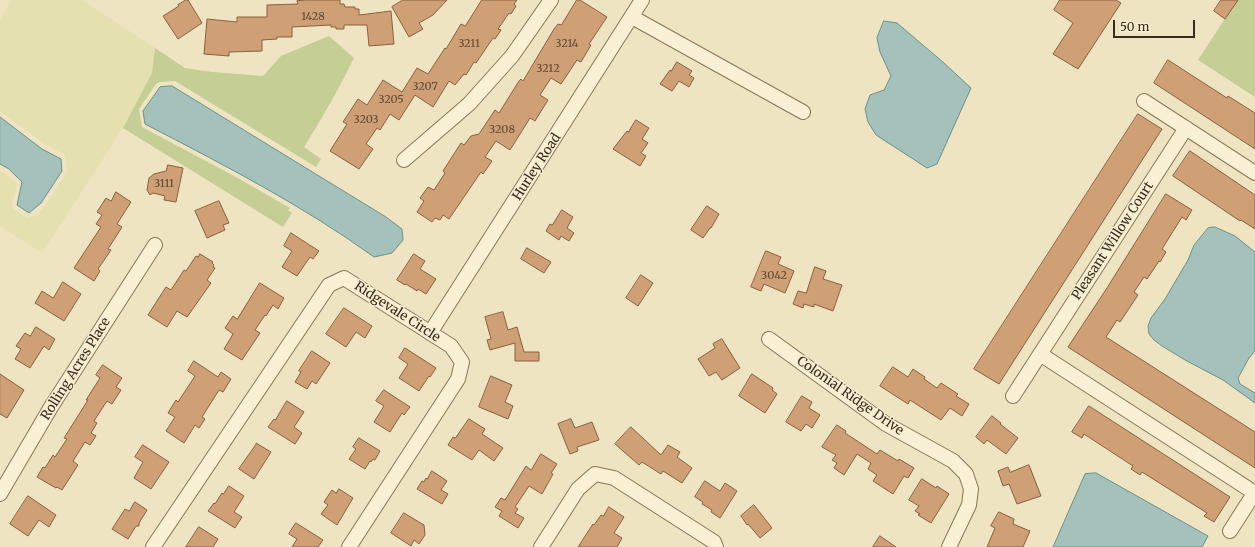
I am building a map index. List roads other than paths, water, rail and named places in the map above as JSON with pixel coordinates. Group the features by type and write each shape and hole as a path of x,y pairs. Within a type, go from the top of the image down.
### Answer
{"street":[{"path":"404,160 470,104 512,56 551,0"},
{"name":"Hurley Road","path":"430,333 632,17 640,1"},
{"path":"632,17 803,112"},
{"path":"1144,101 1255,173"},
{"name":"Pleasant Willow Court","path":"1014,396 1186,128"},
{"name":"Rolling Acres Place","path":"0,494 51,407 155,245"},
{"name":"Ridgevale Circle","path":"152,547 328,285 344,278 451,346 462,362 458,378 350,547"},
{"name":"Colonial Ridge Drive","path":"769,339 886,424 953,462 966,474 971,489 969,505 949,547"},
{"path":"1040,354 1255,492 1230,531"},
{"path":"541,547 578,489 596,474 614,478 714,542 716,547"}],"water":[{"path":"884,21 897,23 971,88 937,164 927,168 876,135 868,122 865,109 870,95 884,90 891,76 880,52 877,38"},
{"path":"172,86 386,217 402,229 403,240 392,253 374,257 319,220 262,186 145,124 143,111 160,87"},
{"path":"0,117 42,149 61,159 62,171 41,203 29,213 17,205 22,182 9,169 0,164"},
{"path":"1215,227 1235,236 1255,252 1255,351 1249,358 1238,378 1240,384 1255,393 1255,403 1223,380 1162,346 1149,334 1148,326 1151,318 1165,299 1188,260 1194,245 1208,228"},
{"path":"1096,473 1208,536 1202,547 1053,547 1085,474"}]}
